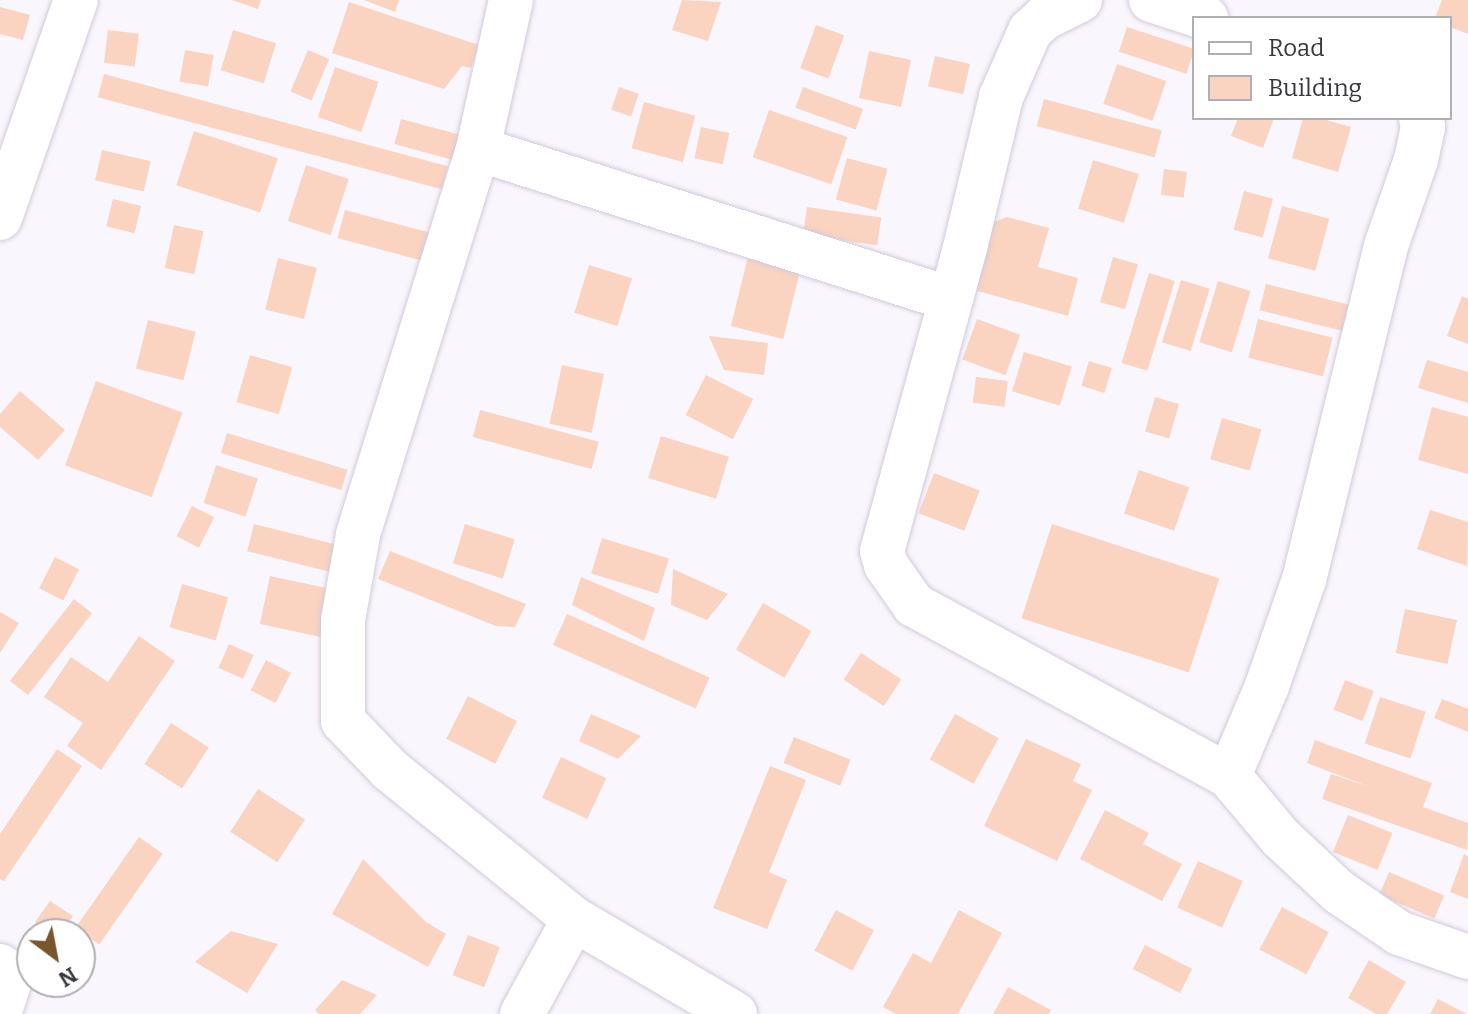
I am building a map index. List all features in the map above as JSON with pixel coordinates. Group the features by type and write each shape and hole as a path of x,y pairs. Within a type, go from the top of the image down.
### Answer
{"street":[{"path":"0,218 76,0"},
{"path":"511,0 478,149 358,535 343,620 343,721 390,770 574,919 735,1014"},
{"path":"1080,0 1044,18 1021,45 1001,97 951,299 882,551 890,575 914,605 1229,776 1281,838 1339,892 1399,933 1468,957"},
{"path":"1151,0 1200,16"},
{"path":"1229,776 1267,686 1304,580 1386,246 1416,160 1423,127 1421,120"},
{"path":"478,149 951,299"},
{"path":"522,1014 574,919"},
{"path":"0,966 12,974 0,1011"}],"building":[{"path":"232,0 261,0 258,9"},
{"path":"364,0 399,0 395,12"},
{"path":"682,0 721,2 708,41 672,30"},
{"path":"1442,0 1468,0 1468,34 1452,28 1452,16 1436,16"},
{"path":"349,2 479,45 471,68 462,66 444,89 332,53"},
{"path":"0,7 30,15 23,40 0,34"},
{"path":"816,25 844,35 828,78 800,68"},
{"path":"1127,27 1192,48 1192,57 1186,74 1119,52"},
{"path":"108,30 139,34 135,67 104,63"},
{"path":"233,30 276,43 264,83 221,70"},
{"path":"185,50 214,55 208,87 179,82"},
{"path":"308,50 329,59 312,100 290,91"},
{"path":"869,51 911,60 901,107 859,98"},
{"path":"935,56 970,64 963,94 928,86"},
{"path":"1117,64 1166,81 1152,121 1103,104"},
{"path":"335,67 378,82 361,132 318,117"},
{"path":"104,74 448,166 442,189 98,97"},
{"path":"619,87 639,94 631,117 611,110"},
{"path":"803,87 863,109 856,130 795,108"},
{"path":"1044,99 1162,131 1155,158 1037,126"},
{"path":"644,102 695,116 683,162 632,148"},
{"path":"769,110 847,137 831,184 753,157"},
{"path":"401,119 461,135 454,160 394,144"},
{"path":"1237,120 1273,120 1263,148 1231,136"},
{"path":"1302,120 1326,120 1351,127 1338,172 1292,158"},
{"path":"701,127 729,133 723,164 694,158"},
{"path":"194,131 278,158 260,212 176,185"},
{"path":"102,150 151,161 144,191 95,180"},
{"path":"847,158 888,169 876,210 836,200"},
{"path":"1093,160 1139,174 1124,223 1078,209"},
{"path":"306,165 349,179 331,235 288,221"},
{"path":"1164,169 1187,172 1184,198 1161,195"},
{"path":"1244,191 1273,199 1263,237 1234,230"},
{"path":"113,199 141,206 134,233 106,226"},
{"path":"1282,206 1329,219 1315,271 1268,258"},
{"path":"807,207 881,217 877,245 803,235"},
{"path":"345,210 432,233 424,261 337,238"},
{"path":"1007,217 1049,228 1038,267 1078,278 1068,316 967,288 983,226"},
{"path":"174,225 203,231 194,274 165,268"},
{"path":"748,257 800,270 783,339 731,326"},
{"path":"1113,257 1138,264 1125,309 1100,302"},
{"path":"278,258 317,268 304,319 265,309"},
{"path":"589,265 632,278 617,326 574,313"},
{"path":"1149,273 1175,281 1147,371 1122,363"},
{"path":"1181,280 1210,289 1191,351 1162,342"},
{"path":"1218,281 1251,291 1232,352 1199,342"},
{"path":"1266,284 1359,307 1353,333 1259,310"},
{"path":"1462,296 1468,299 1468,344 1447,336"},
{"path":"977,319 1020,335 1006,375 962,359"},
{"path":"1258,319 1333,338 1323,376 1248,358"},
{"path":"148,320 196,332 183,380 136,369"},
{"path":"709,336 768,343 764,375 724,370"},
{"path":"1024,352 1072,367 1060,406 1012,391"},
{"path":"250,355 292,367 279,414 236,402"},
{"path":"1427,360 1468,372 1468,403 1418,388"},
{"path":"1089,361 1112,368 1104,393 1081,386"},
{"path":"562,365 604,374 592,433 550,424"},
{"path":"706,375 753,399 733,439 686,415"},
{"path":"976,377 1008,381 1005,407 973,403"},
{"path":"96,381 182,412 152,497 65,466"},
{"path":"20,391 65,430 38,460 0,427 0,414"},
{"path":"1155,397 1179,404 1169,438 1145,432"},
{"path":"1432,407 1468,417 1468,474 1418,460"},
{"path":"480,410 599,442 592,469 473,437"},
{"path":"1222,418 1261,429 1250,471 1210,459"},
{"path":"227,433 347,470 341,490 221,453"},
{"path":"661,436 729,457 716,499 648,478"},
{"path":"216,465 258,479 245,517 204,503"},
{"path":"1139,470 1189,487 1174,531 1124,513"},
{"path":"934,473 980,491 964,531 919,513"},
{"path":"192,506 214,517 199,548 177,536"},
{"path":"1430,510 1468,522 1467,566 1417,549"},
{"path":"254,524 348,547 341,575 247,551"},
{"path":"465,524 515,539 503,578 453,563"},
{"path":"1052,524 1219,578 1189,673 1021,618"},
{"path":"602,538 669,558 658,594 591,573"},
{"path":"390,551 526,604 515,627 496,626 378,579"},
{"path":"55,557 79,569 63,600 39,588"},
{"path":"673,569 728,594 707,620 671,605"},
{"path":"270,576 335,590 324,638 260,624"},
{"path":"581,577 655,608 644,641 572,605"},
{"path":"182,584 228,597 216,640 170,627"},
{"path":"74,599 92,613 28,695 10,681"},
{"path":"763,603 811,631 784,678 736,650"},
{"path":"1405,609 1457,620 1447,664 1396,653"},
{"path":"0,612 19,623 0,653"},
{"path":"567,614 710,677 696,709 553,645"},
{"path":"139,636 175,661 101,770 67,746 83,723 44,697 71,657 108,682"},
{"path":"229,644 254,655 243,679 218,668"},
{"path":"861,653 901,679 884,706 844,680"},
{"path":"266,660 291,673 276,703 251,690"},
{"path":"1345,680 1374,691 1362,721 1334,710"},
{"path":"468,696 517,721 495,764 446,739"},
{"path":"1380,697 1426,712 1411,758 1365,744"},
{"path":"1442,699 1468,709 1468,732 1434,718"},
{"path":"591,714 641,736 618,759 579,741"},
{"path":"955,714 999,738 974,784 930,759"},
{"path":"171,723 209,748 182,789 144,764"},
{"path":"794,737 851,760 840,786 784,763"},
{"path":"1026,739 1081,764 1073,781 1092,790 1057,861 984,826"},
{"path":"1315,740 1432,783 1423,807 1468,823 1467,850 1322,799 1331,774 1370,787 1307,763"},
{"path":"57,749 82,766 4,881 0,879 0,834"},
{"path":"561,757 606,778 587,819 542,798"},
{"path":"770,766 806,780 769,872 787,880 767,929 713,908"},
{"path":"258,789 305,819 277,862 230,832"},
{"path":"1105,810 1149,833 1143,844 1182,864 1162,901 1080,859"},
{"path":"1348,815 1393,833 1378,870 1333,852"},
{"path":"139,837 163,854 99,945 96,942 96,918 82,918"},
{"path":"1464,854 1468,856 1468,899 1450,892"},
{"path":"363,859 426,922 446,934 428,967 332,914"},
{"path":"1198,861 1243,881 1222,928 1177,908"},
{"path":"1389,872 1444,895 1434,918 1379,895"},
{"path":"50,901 73,916 72,918 38,918"},
{"path":"1282,907 1329,932 1306,974 1259,949"},
{"path":"836,910 874,930 852,971 814,951"},
{"path":"959,910 1002,933 958,1014 896,1014 883,1007 913,953 931,963"},
{"path":"231,931 278,944 247,993 195,962"},
{"path":"468,935 500,947 484,987 453,975"},
{"path":"1145,945 1192,969 1180,993 1133,969"},
{"path":"1369,960 1406,982 1387,1014 1376,1014 1348,998"},
{"path":"342,980 377,995 360,1014 319,1014 315,1010"},
{"path":"1008,987 1051,1010 1049,1014 993,1014"},
{"path":"1438,999 1467,1014 1430,1014"}]}
